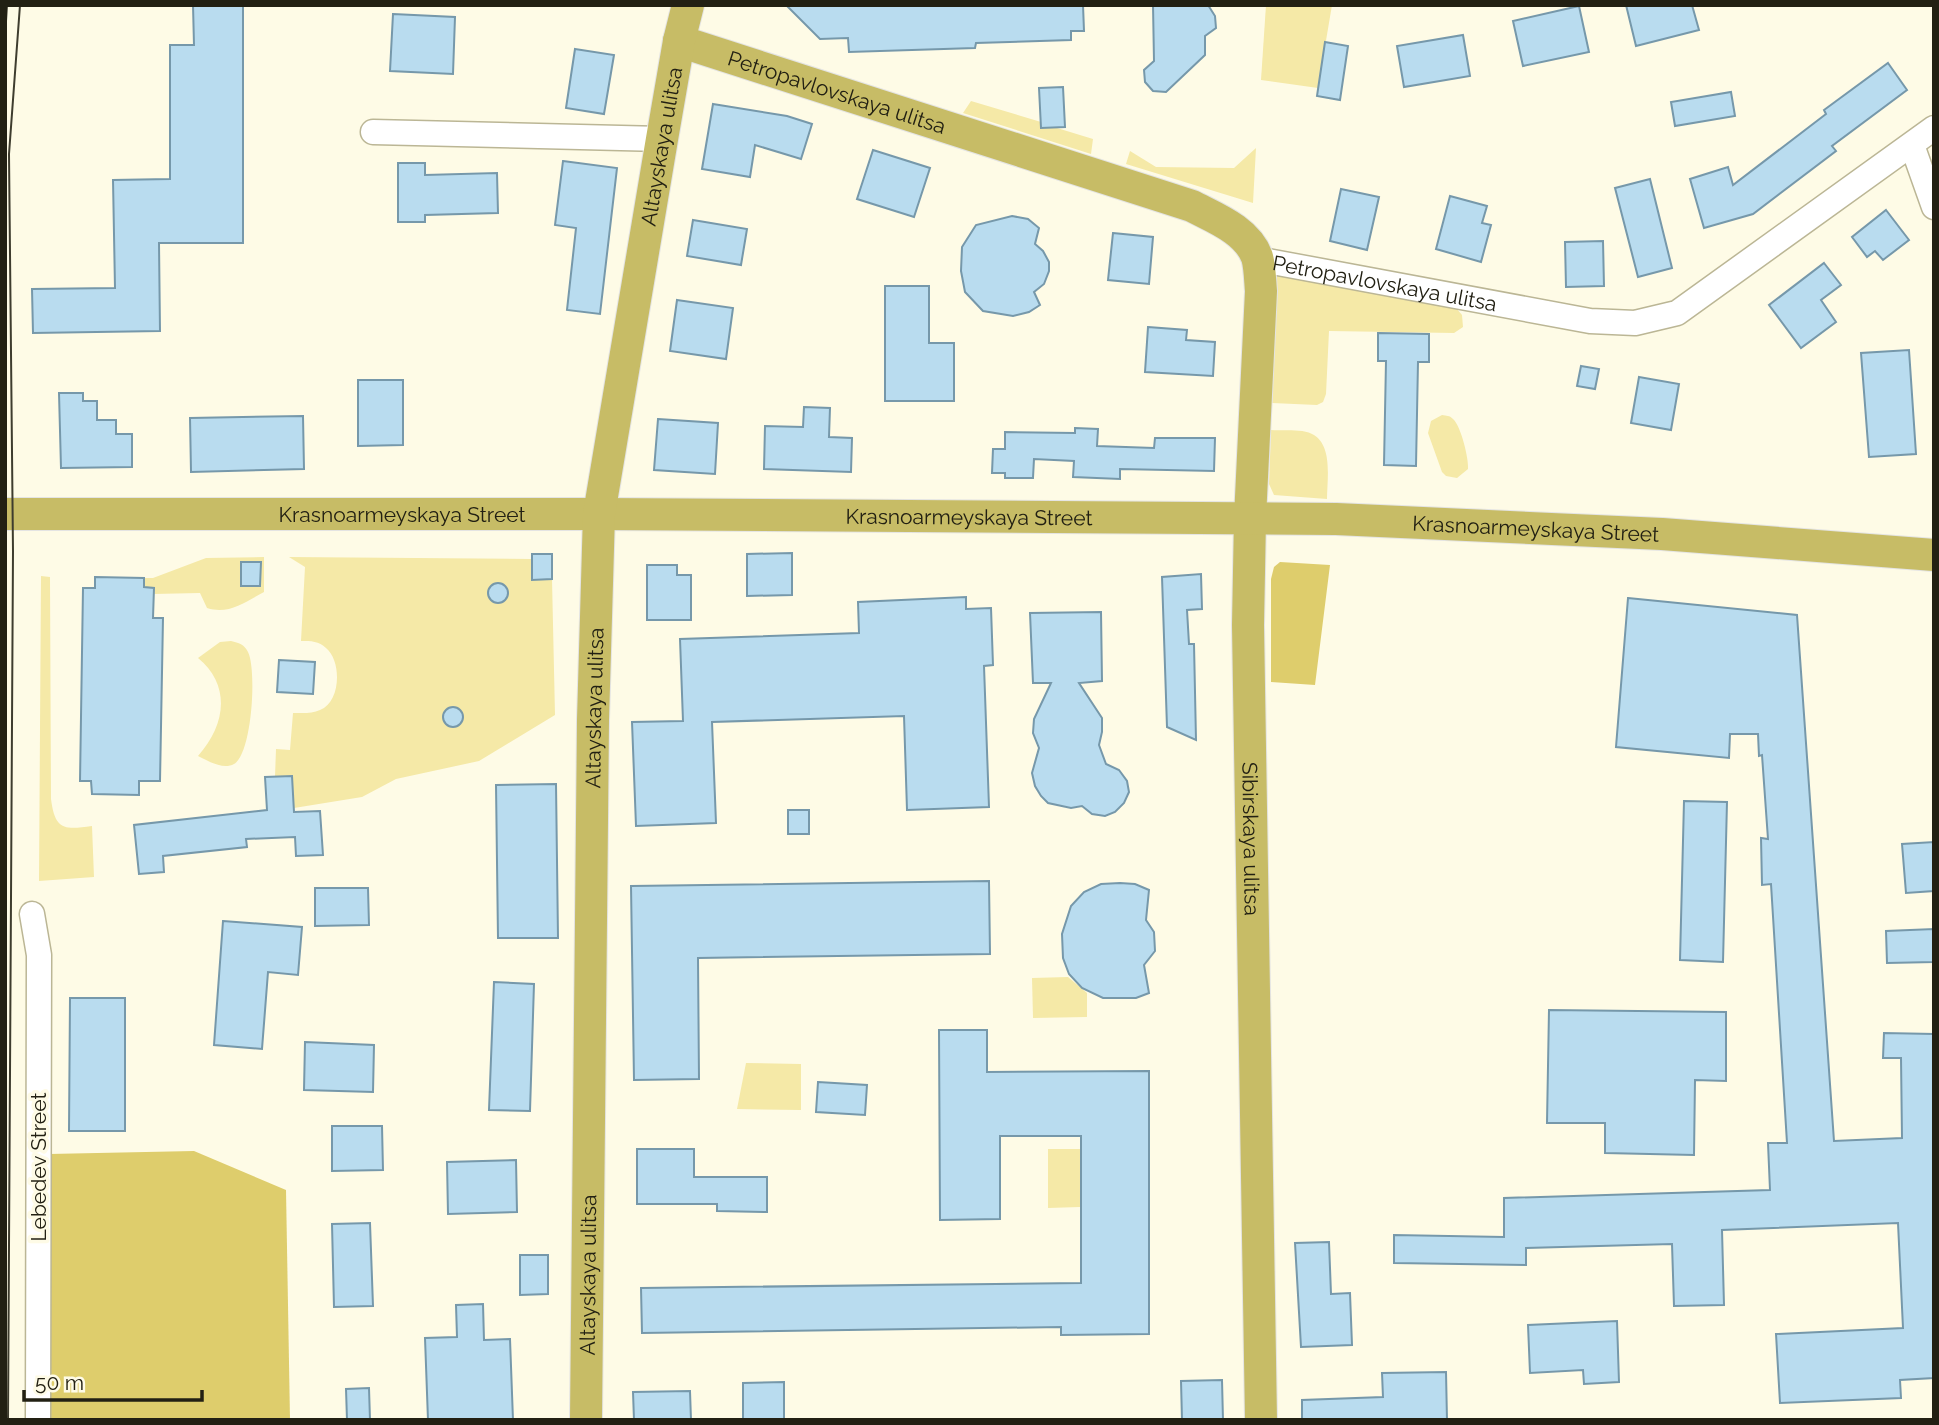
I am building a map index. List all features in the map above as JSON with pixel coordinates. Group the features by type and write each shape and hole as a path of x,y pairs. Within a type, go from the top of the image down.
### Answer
{"main road":[{"name":"Altayskaya ulitsa","path":"586,1420 593,720 599,514 679,41 688,5"},
{"name":"Petropavlovskaya ulitsa","path":"679,41 1192,206 1230,225 1258,259"},
{"name":"Sibirskaya ulitsa","path":"1258,259 1261,291 1250,518 1248,625 1261,1420"},
{"name":"Krasnoarmeyskaya Street","path":"5,514 599,514 1336,519 1662,534 1934,555"}],"street":[{"name":"Petropavlovskaya ulitsa","path":"1258,259 1590,321 1635,323 1677,313 1934,128"},
{"path":"373,132 662,139"},
{"path":"1912,145 1934,207"},
{"name":"Lebedev Street","path":"32,914 39,955 38,1420"}],"shaded area":[{"path":"1266,5 1332,5 1318,88 1261,80"},
{"path":"971,101 1041,122 1041,128 1057,128 1093,139 1091,154 963,113"},
{"path":"1256,148 1253,203 1126,164 1130,151 1156,167 1234,168"},
{"path":"1277,272 1456,308 1462,315 1463,327 1454,333 1329,331 1326,394 1323,402 1317,405 1272,403"},
{"path":"1442,415 1450,417 1456,423 1466,451 1468,469 1457,478 1446,476 1442,472 1428,433 1431,421"},
{"path":"1271,430 1305,431 1320,440 1328,464 1327,499 1274,495 1269,484"},
{"path":"264,557 264,592 230,609 207,608 200,593 153,594 153,588 144,587 144,578 153,578 206,558"},
{"path":"289,557 532,559 532,579 552,579 555,715 479,761 396,779 362,797 294,808 292,776 275,777 276,749 290,750 293,713 314,712 327,706 335,690 337,671 326,648 311,641 301,641 305,567"},
{"path":"1280,562 1330,565 1315,685 1271,682 1271,579 1274,567"},
{"path":"41,576 50,577 51,799 55,817 62,826 92,826 94,877 39,881"},
{"path":"220,642 241,644 248,652 252,693 245,745 234,764 225,766 198,756 214,732 221,706 216,681 198,658"},
{"path":"1068,977 1087,993 1087,1017 1033,1018 1032,978"},
{"path":"746,1063 801,1064 801,1110 737,1109"},
{"path":"1048,1149 1081,1149 1080,1207 1048,1208"},
{"path":"194,1151 286,1190 290,1420 49,1420 49,1154"}],"building":[{"path":"193,5 243,5 243,243 159,243 160,331 33,333 32,289 115,288 113,180 170,179 170,45 194,45"},
{"path":"786,5 1083,5 1084,31 1071,31 1071,40 976,43 975,48 849,52 848,38 820,39"},
{"path":"1153,5 1208,5 1215,16 1216,28 1205,36 1205,55 1166,92 1153,91 1145,82 1144,70 1154,61"},
{"path":"1626,5 1692,5 1699,30 1636,46"},
{"path":"1579,6 1589,52 1523,66 1513,21"},
{"path":"393,14 455,17 453,74 390,71"},
{"path":"1463,35 1470,76 1404,87 1397,46"},
{"path":"1325,42 1348,46 1340,100 1317,96"},
{"path":"575,49 614,55 604,114 566,108"},
{"path":"1888,63 1907,90 1832,146 1836,151 1753,214 1704,228 1690,179 1728,167 1733,185 1826,114 1824,110"},
{"path":"1063,87 1065,127 1041,128 1039,88"},
{"path":"1731,92 1735,116 1675,126 1671,102"},
{"path":"713,104 787,116 812,124 801,159 755,145 750,177 702,169"},
{"path":"873,150 930,168 914,217 857,199"},
{"path":"563,161 617,168 600,314 567,310 576,228 555,225"},
{"path":"398,163 425,163 425,175 497,173 498,213 425,215 425,222 398,222"},
{"path":"1650,179 1672,268 1638,277 1615,188"},
{"path":"1341,189 1379,197 1367,250 1330,241"},
{"path":"1450,196 1487,206 1482,223 1491,225 1481,262 1436,249"},
{"path":"1886,210 1909,240 1883,260 1875,251 1867,257 1852,237"},
{"path":"1012,216 1028,219 1039,228 1035,244 1049,262 1044,284 1034,292 1040,305 1029,312 1013,316 983,311 965,292 961,271 962,247 976,225"},
{"path":"693,220 747,229 741,265 687,256"},
{"path":"1113,233 1153,237 1149,284 1108,280"},
{"path":"1603,241 1604,286 1566,287 1565,242"},
{"path":"1824,263 1841,285 1821,300 1836,322 1801,348 1769,305"},
{"path":"885,286 929,286 929,343 954,343 954,401 885,401"},
{"path":"677,300 733,308 726,359 670,351"},
{"path":"1148,327 1187,330 1186,340 1215,342 1213,376 1145,372"},
{"path":"1378,333 1429,334 1429,362 1418,362 1416,466 1384,465 1386,361 1378,361"},
{"path":"1909,350 1916,454 1869,457 1861,353"},
{"path":"1581,366 1599,369 1595,389 1577,386"},
{"path":"1639,377 1679,384 1671,430 1631,423"},
{"path":"358,380 403,380 403,445 358,446"},
{"path":"59,393 83,393 83,401 97,401 97,420 116,420 116,434 132,434 132,467 61,468"},
{"path":"804,407 830,408 829,437 852,438 851,472 764,469 765,426 803,427"},
{"path":"303,416 304,469 191,472 190,418"},
{"path":"658,419 718,423 715,474 654,470"},
{"path":"1075,428 1098,429 1097,446 1154,448 1155,438 1215,438 1214,471 1120,469 1120,479 1073,477 1074,461 1034,459 1033,478 1005,478 1005,473 992,473 993,449 1005,449 1005,432 1075,433"},
{"path":"792,553 792,595 747,596 747,554"},
{"path":"532,554 552,554 552,579 532,580"},
{"path":"241,562 261,562 260,586 241,586"},
{"path":"647,565 677,565 677,575 691,575 691,620 647,620"},
{"path":"1201,574 1202,609 1187,610 1189,644 1194,644 1196,740 1167,727 1162,577"},
{"path":"95,577 144,578 144,587 154,588 153,618 163,618 160,781 139,781 139,795 92,794 91,781 80,781 83,588 95,588"},
{"path":"498,583 505,586 508,593 505,600 498,603 491,600 488,593 491,586"},
{"path":"966,597 966,609 991,608 993,665 984,666 989,807 907,810 904,716 712,722 716,823 636,826 632,722 683,721 680,639 859,633 858,602"},
{"path":"1628,598 1797,615 1834,1141 1902,1138 1901,1058 1883,1058 1884,1033 1934,1034 1934,1378 1900,1380 1901,1398 1780,1403 1776,1334 1903,1328 1898,1223 1722,1230 1724,1305 1674,1306 1672,1244 1526,1248 1526,1265 1394,1263 1394,1235 1504,1237 1504,1198 1770,1190 1768,1143 1787,1143 1771,884 1762,885 1761,838 1768,839 1758,734 1730,734 1729,758 1616,747"},
{"path":"1101,612 1102,681 1079,683 1102,718 1099,745 1106,764 1119,770 1127,781 1129,792 1124,803 1115,812 1105,816 1092,814 1082,806 1071,808 1048,803 1035,786 1032,773 1039,748 1033,733 1034,719 1051,683 1033,683 1030,613"},
{"path":"279,660 315,662 313,694 277,692"},
{"path":"453,707 460,710 463,717 460,724 453,727 446,724 443,717 446,710"},
{"path":"292,776 294,812 320,811 323,855 296,856 295,837 246,839 247,847 163,856 164,872 139,874 134,825 267,810 265,777"},
{"path":"556,784 558,938 498,938 496,785"},
{"path":"1684,801 1727,802 1723,962 1680,960"},
{"path":"788,810 809,810 809,834 788,834"},
{"path":"1934,842 1934,891 1906,893 1902,844"},
{"path":"989,881 990,954 698,958 699,1079 634,1080 631,886"},
{"path":"1101,884 1135,884 1149,890 1146,920 1154,932 1155,951 1144,965 1149,993 1136,998 1103,998 1082,988 1069,974 1063,958 1062,934 1071,906 1084,892"},
{"path":"315,888 368,888 369,925 315,926"},
{"path":"223,921 302,927 298,975 268,972 262,1049 214,1045"},
{"path":"1934,929 1934,962 1887,963 1886,931"},
{"path":"494,982 534,984 530,1111 489,1110"},
{"path":"70,998 125,998 125,1131 69,1131"},
{"path":"1549,1010 1726,1012 1726,1081 1695,1080 1694,1155 1605,1153 1605,1123 1547,1123"},
{"path":"939,1030 987,1030 987,1072 1149,1071 1149,1334 1061,1335 1061,1327 642,1333 641,1288 1081,1283 1081,1136 1000,1136 1000,1219 940,1220"},
{"path":"305,1042 374,1045 373,1092 304,1090"},
{"path":"818,1082 867,1085 865,1115 816,1112"},
{"path":"332,1126 382,1126 383,1170 332,1171"},
{"path":"637,1149 694,1149 694,1177 767,1177 767,1212 717,1211 717,1204 637,1204"},
{"path":"516,1160 517,1212 448,1214 447,1162"},
{"path":"370,1223 373,1306 334,1307 332,1224"},
{"path":"1329,1242 1331,1294 1350,1293 1352,1345 1301,1347 1295,1243"},
{"path":"520,1255 548,1255 548,1294 520,1295"},
{"path":"483,1304 484,1340 510,1339 513,1420 428,1420 425,1338 457,1337 456,1305"},
{"path":"1617,1321 1619,1382 1584,1384 1583,1370 1530,1373 1528,1325"},
{"path":"1446,1372 1447,1420 1302,1420 1302,1400 1383,1397 1382,1373"},
{"path":"1222,1380 1223,1420 1182,1420 1181,1381"},
{"path":"784,1382 784,1420 743,1420 743,1383"},
{"path":"369,1388 370,1420 347,1420 346,1389"},
{"path":"690,1391 691,1420 634,1420 633,1392"}],"tram line":[{"path":"5,37 7,5"},
{"path":"8,1420 13,551 9,154 20,5"}]}
